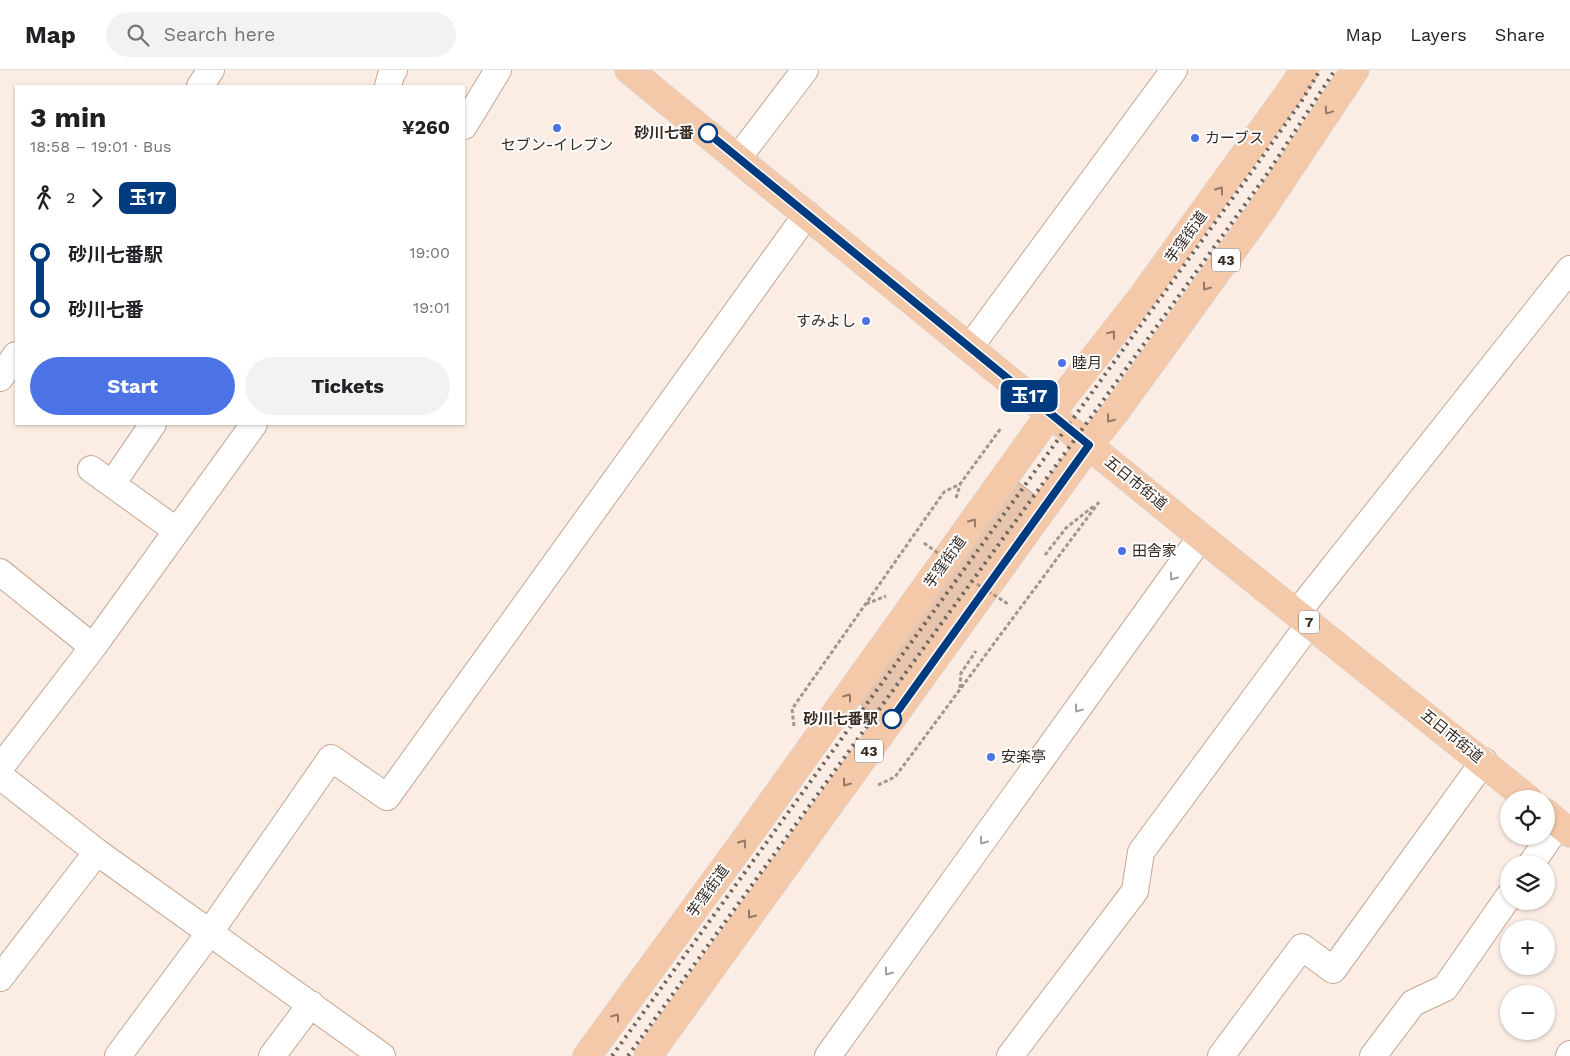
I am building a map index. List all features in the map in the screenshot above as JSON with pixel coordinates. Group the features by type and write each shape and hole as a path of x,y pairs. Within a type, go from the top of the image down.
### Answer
{"main road":[{"name":"五日市街道","path":"629,70 1201,537 1484,761 1518,790"},
{"name":"芋窪街道","path":"587,1056 776,798 1050,414 1139,301 1305,70"},
{"name":"43","path":"648,1056 1089,445 1262,211 1355,70"}],"street":[{"path":"201,85 211,70"},
{"path":"388,85 394,70"},
{"path":"465,124 498,70"},
{"path":"738,158 805,70"},
{"path":"970,347 1174,70"},
{"path":"118,1056 210,932 331,758 387,798 807,214"},
{"path":"1010,1056 1135,891 1141,852 1304,618 1570,269"},
{"path":"0,378 15,356"},
{"path":"112,484 153,425"},
{"path":"0,768 93,647 253,425"},
{"path":"91,469 177,531"},
{"path":"828,1056 1201,537"},
{"path":"0,572 93,647"},
{"path":"1221,1056 1302,948 1333,970 1484,761"},
{"path":"0,776 97,852 382,1056"},
{"path":"1537,855 1558,824"},
{"path":"0,978 97,852"},
{"path":"1373,1056 1412,1003 1445,988 1500,909"},
{"path":"272,1056 311,1004"}],"path":[{"path":"955,502 960,484 1001,428"},
{"path":"794,734 792,709 944,492 960,484"},
{"path":"878,785 895,777 1099,502 1066,528"},
{"path":"924,543 953,564"},
{"path":"977,584 1008,604"},
{"path":"865,605 888,596"},
{"path":"960,690 961,673"}],"building":[{"path":"1014,479 1040,499 877,716 854,699"}],"railway":[{"path":"612,1056 1253,170 1301,102 1320,70"},
{"path":"628,1056 1265,177 1335,70"}],"bus line":[{"name":"玉17","path":"708,133 1089,445 892,719"}],"place":[{"name":"セブン-イレブン","path":"557,128"},
{"name":"砂川七番","path":"708,133"},
{"name":"カーブス","path":"1195,138"},
{"name":"すみよし","path":"866,321"},
{"name":"睦月","path":"1062,363"},
{"name":"田舎家","path":"1122,551"},
{"name":"砂川七番駅","path":"892,719"},
{"name":"安楽亭","path":"991,757"}]}
